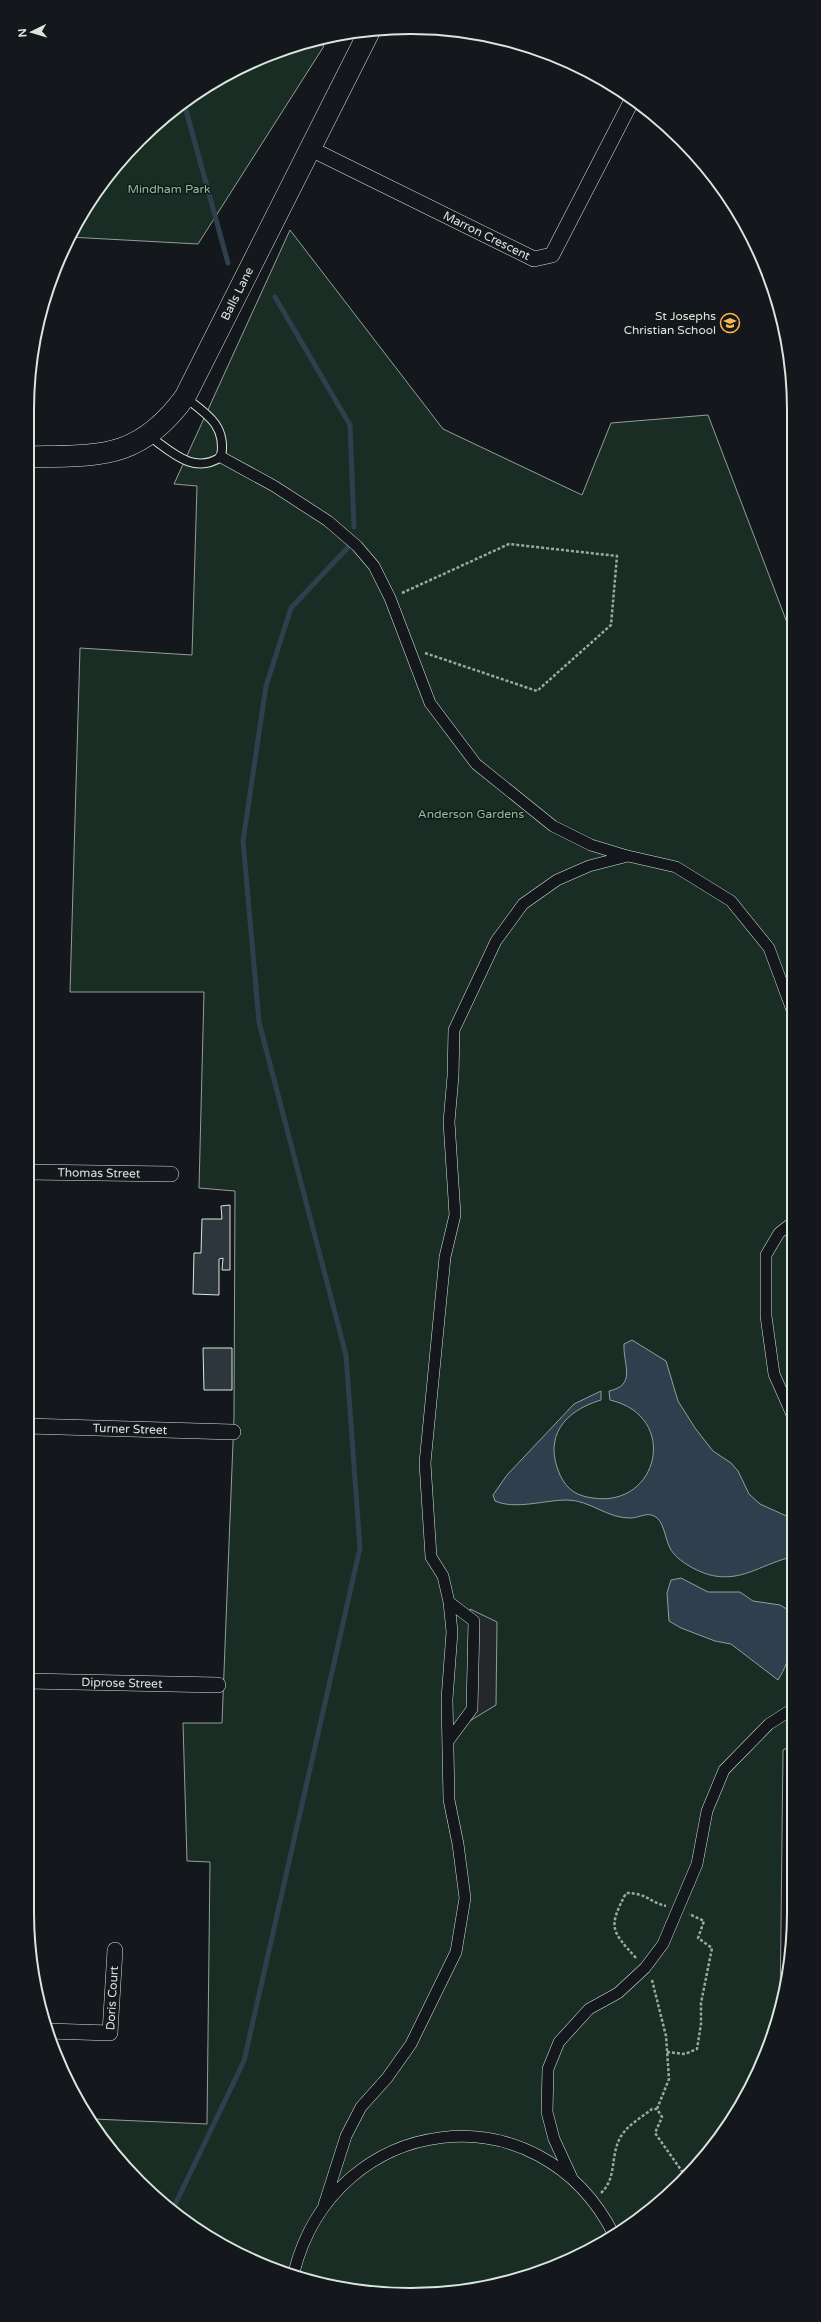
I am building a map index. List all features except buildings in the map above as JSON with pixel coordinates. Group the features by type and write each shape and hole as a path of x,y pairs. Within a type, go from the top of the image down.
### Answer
{"main road":[{"name":"Balls Lane","path":"34,457 98,455 121,450 149,436 161,425 185,397 367,37"}],"street":[{"name":"Marron Crescent","path":"311,149 534,259 552,255 630,104"},
{"path":"221,456 302,503 347,537 374,566 390,598 430,703 476,764 552,826 591,845 628,856 676,867 731,901 769,948 787,997"},
{"path":"324,2205 346,2136 361,2107 387,2078 411,2044 456,1952 465,1898 458,1844 449,1800 447,1700 452,1632 450,1602 442,1576 431,1557 425,1463 445,1257 455,1215 449,1122 454,1076 454,1030 496,941 523,904 557,880 589,866 628,856"},
{"name":"Thomas Street","path":"34,1172 171,1174"},
{"path":"787,1226 779,1233 766,1256 766,1316 774,1374 787,1403"},
{"name":"Turner Street","path":"34,1426 233,1432"},
{"path":"449,1740 472,1709 474,1621 450,1602"},
{"name":"Diprose Street","path":"34,1681 218,1685"},
{"path":"572,2178 554,2139 547,2112 548,2069 559,2042 589,2010 618,1993 645,1968 663,1944 697,1864 706,1811 724,1770 769,1724 787,1712"},
{"name":"Doris Court","path":"53,2031 110,2033 115,1950"},
{"path":"295,2270 299,2252 310,2228 324,2205 347,2179 375,2159 407,2144 442,2137 476,2136 511,2144 543,2157 572,2178 593,2200 611,2230"}],"lane":[{"path":"149,436 182,459 196,464 211,463 221,456 224,444 211,417 185,397"}],"path":[{"path":"390,598 509,544 617,556 612,625 537,691 409,647"},
{"path":"657,2109 669,2079 667,2052 666,2036 657,1995 650,1976 645,1968 615,1934 615,1922 618,1909 626,1893 641,1893 658,1904 679,1908 704,1921 698,1938 712,1948 701,2003 702,2024 697,2049 684,2054 667,2052"},
{"path":"593,2200 607,2187 611,2179 614,2154 620,2137 652,2109 657,2109"},
{"path":"657,2109 662,2117 655,2133 683,2172"}],"green space":[{"name":"Mindham Park","path":"322,45 324,46 198,244 76,237 97,201 127,162 162,127 181,112 222,84 244,73 289,54"},
{"name":"Anderson Gardens","path":"290,230 443,429 582,495 611,423 708,415 787,622 787,1748 783,1750 780,1985 767,2033 737,2100 724,2121 694,2160 659,2195 620,2225 599,2238 555,2259 508,2275 460,2285 410,2288 361,2285 337,2281 289,2268 244,2249 201,2225 162,2195 127,2160 96,2119 207,2124 210,1862 187,1861 183,1723 222,1723 234,1417 235,1191 199,1188 204,992 70,992 80,648 192,655 197,486 174,484"}],"shaded area":[{"path":"470,1609 497,1622 496,1705 468,1722"}],"water":[{"path":"632,1340 666,1361 678,1401 695,1428 713,1451 731,1463 738,1471 749,1494 760,1504 787,1516 787,1558 736,1576 726,1577 709,1575 696,1570 683,1562 673,1553 668,1544 660,1521 654,1516 645,1515 634,1518 623,1518 583,1503 567,1500 521,1505 503,1504 495,1501 493,1495 507,1475 574,1404 601,1391 601,1400 577,1411 560,1427 556,1437 554,1449 555,1461 560,1475 566,1485 577,1494 593,1498 616,1497 633,1489 646,1476 652,1459 653,1441 646,1423 632,1409 610,1400 609,1391 618,1388 626,1379 627,1373 624,1344"},
{"path":"681,1578 708,1592 740,1592 753,1601 780,1605 787,1609 787,1660 778,1680 731,1644 715,1641 681,1628 669,1621 667,1593 671,1580"}],"waterway":[{"path":"186,109 228,263"},
{"path":"275,297 350,425 354,527"},
{"path":"175,2205 244,2061 360,1548 346,1355 259,1022 243,841 266,686 291,608 353,542"}],"place":[{"name":"St Josephs Christian School","path":"730,323"}]}
